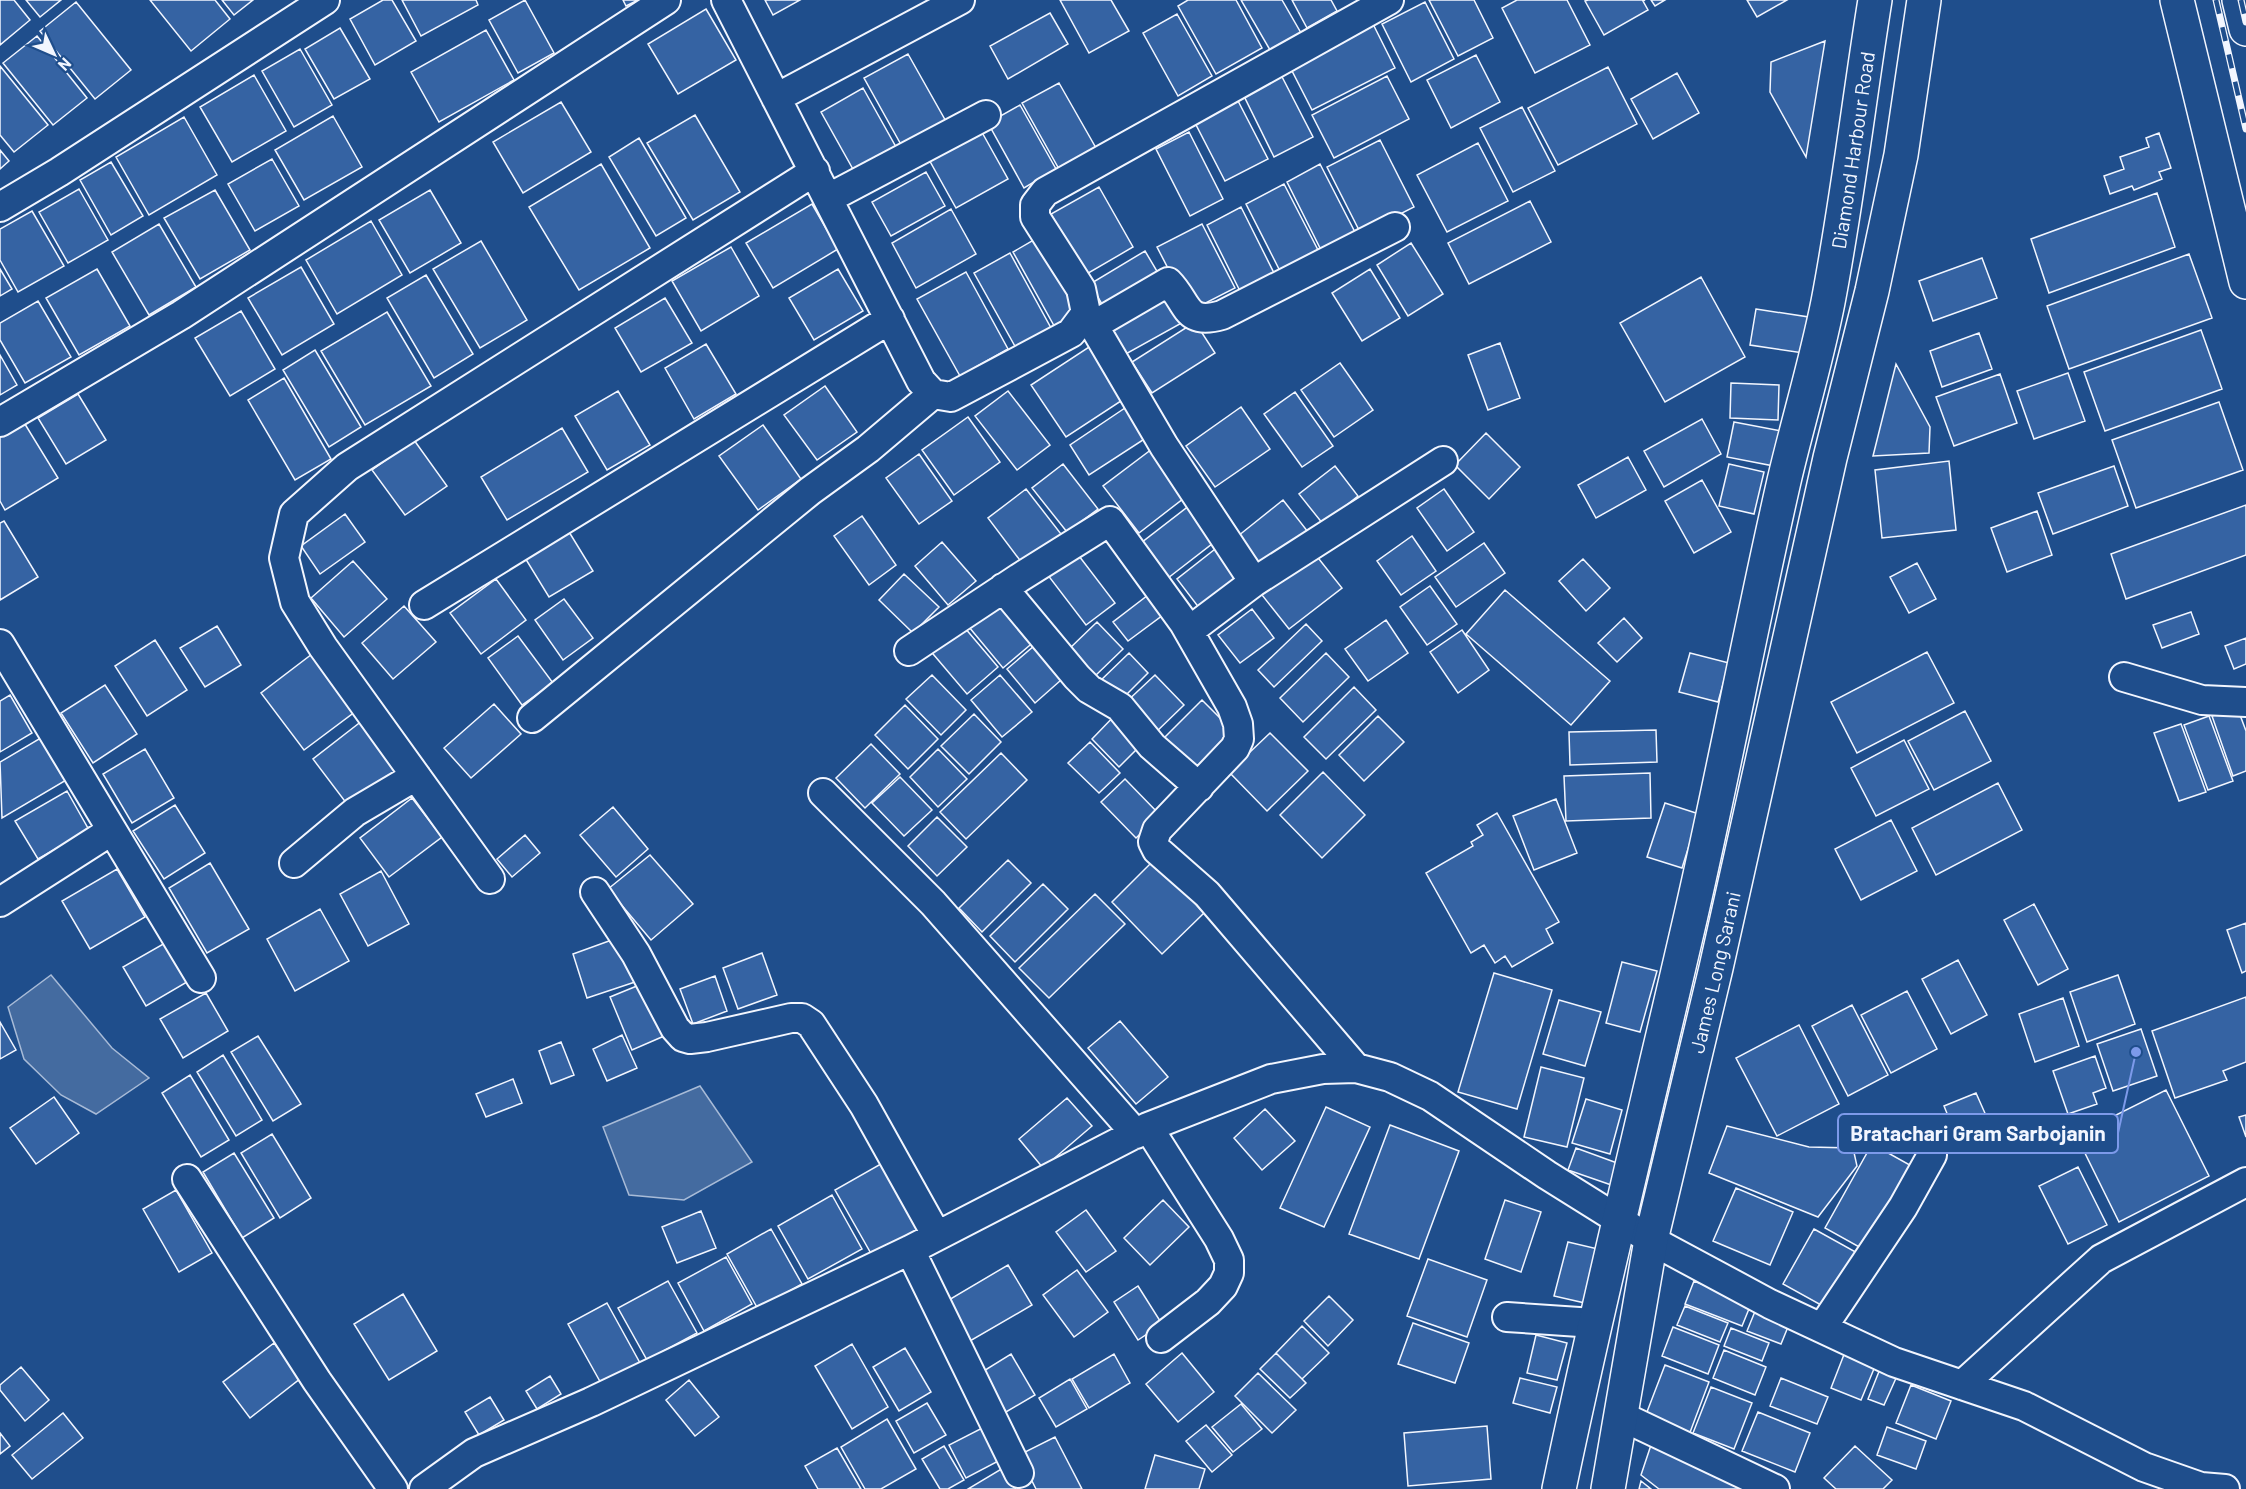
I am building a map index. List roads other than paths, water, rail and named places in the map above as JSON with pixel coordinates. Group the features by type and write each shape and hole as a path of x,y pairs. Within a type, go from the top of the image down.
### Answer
{"main road":[{"name":"Diamond Harbour Road","path":"1559,1489 1594,1323 1692,911 1785,478 1816,361 1828,299 1875,0"},
{"name":"James Long Sarani","path":"1608,1489 1652,1240 1719,957 1830,458 1872,291 1901,155 1924,0"},
{"path":"2177,0 2246,282"},
{"path":"2239,0 2246,29"}],"street":[{"path":"0,207 59,172 325,0"},
{"path":"0,422 181,315 666,0"},
{"path":"726,0 921,381 933,394 951,397 1071,333 1090,320 1167,282 1175,290 1190,314 1209,319 1222,315 1395,227"},
{"path":"776,98 960,0"},
{"path":"1254,582 1164,446 1090,320 1082,289 1035,218 1035,205 1045,192 1389,0"},
{"path":"829,198 986,115"},
{"path":"490,879 323,647 295,602 284,558 294,514 347,467 815,171"},
{"path":"424,605 890,319"},
{"path":"532,717 810,491 868,449 933,394"},
{"path":"1189,632 1254,582 1443,461"},
{"path":"909,651 1003,588 1110,521 1189,632 1232,707 1238,724 1239,739 1235,748 1157,830 1153,842 1157,850 1208,894 1356,1068"},
{"path":"1003,588 1077,677 1089,689 1120,707 1152,746 1199,787"},
{"path":"0,644 201,978"},
{"path":"2124,677 2202,700 2246,702"},
{"path":"294,862 355,812 416,776"},
{"path":"823,793 933,903 1142,1130 1219,1239 1229,1260 1229,1273 1223,1286 1208,1302 1161,1338"},
{"path":"0,902 111,831"},
{"path":"595,892 636,954 675,1028 683,1037 690,1039 707,1037 791,1018 801,1018 811,1024 864,1105 937,1236"},
{"path":"424,1489 474,1453 591,1402 910,1250 1142,1130 1271,1079 1323,1069 1356,1068 1390,1077 1430,1096 1547,1175 1652,1240 1770,1304 1894,1362 2024,1406 2144,1467 2201,1487 2225,1489"},
{"path":"1822,1328 1903,1207 1932,1155"},
{"path":"187,1179 317,1381 393,1489"},
{"path":"1962,1385 2101,1259 2246,1182"},
{"path":"910,1250 1019,1473"},
{"path":"1507,1317 1594,1323"},
{"path":"1621,1416 1775,1489"}],"water":[{"path":"51,975 112,1048 149,1078 96,1114 61,1095 24,1059 8,1007"},
{"path":"700,1086 752,1162 684,1200 629,1195 603,1127"}],"railway":[{"path":"2216,0 2246,129"},
{"path":"2241,0 2246,22"}],"place":[{"name":"Bratachari Gram Sarbojanin","path":"2136,1052"}]}
